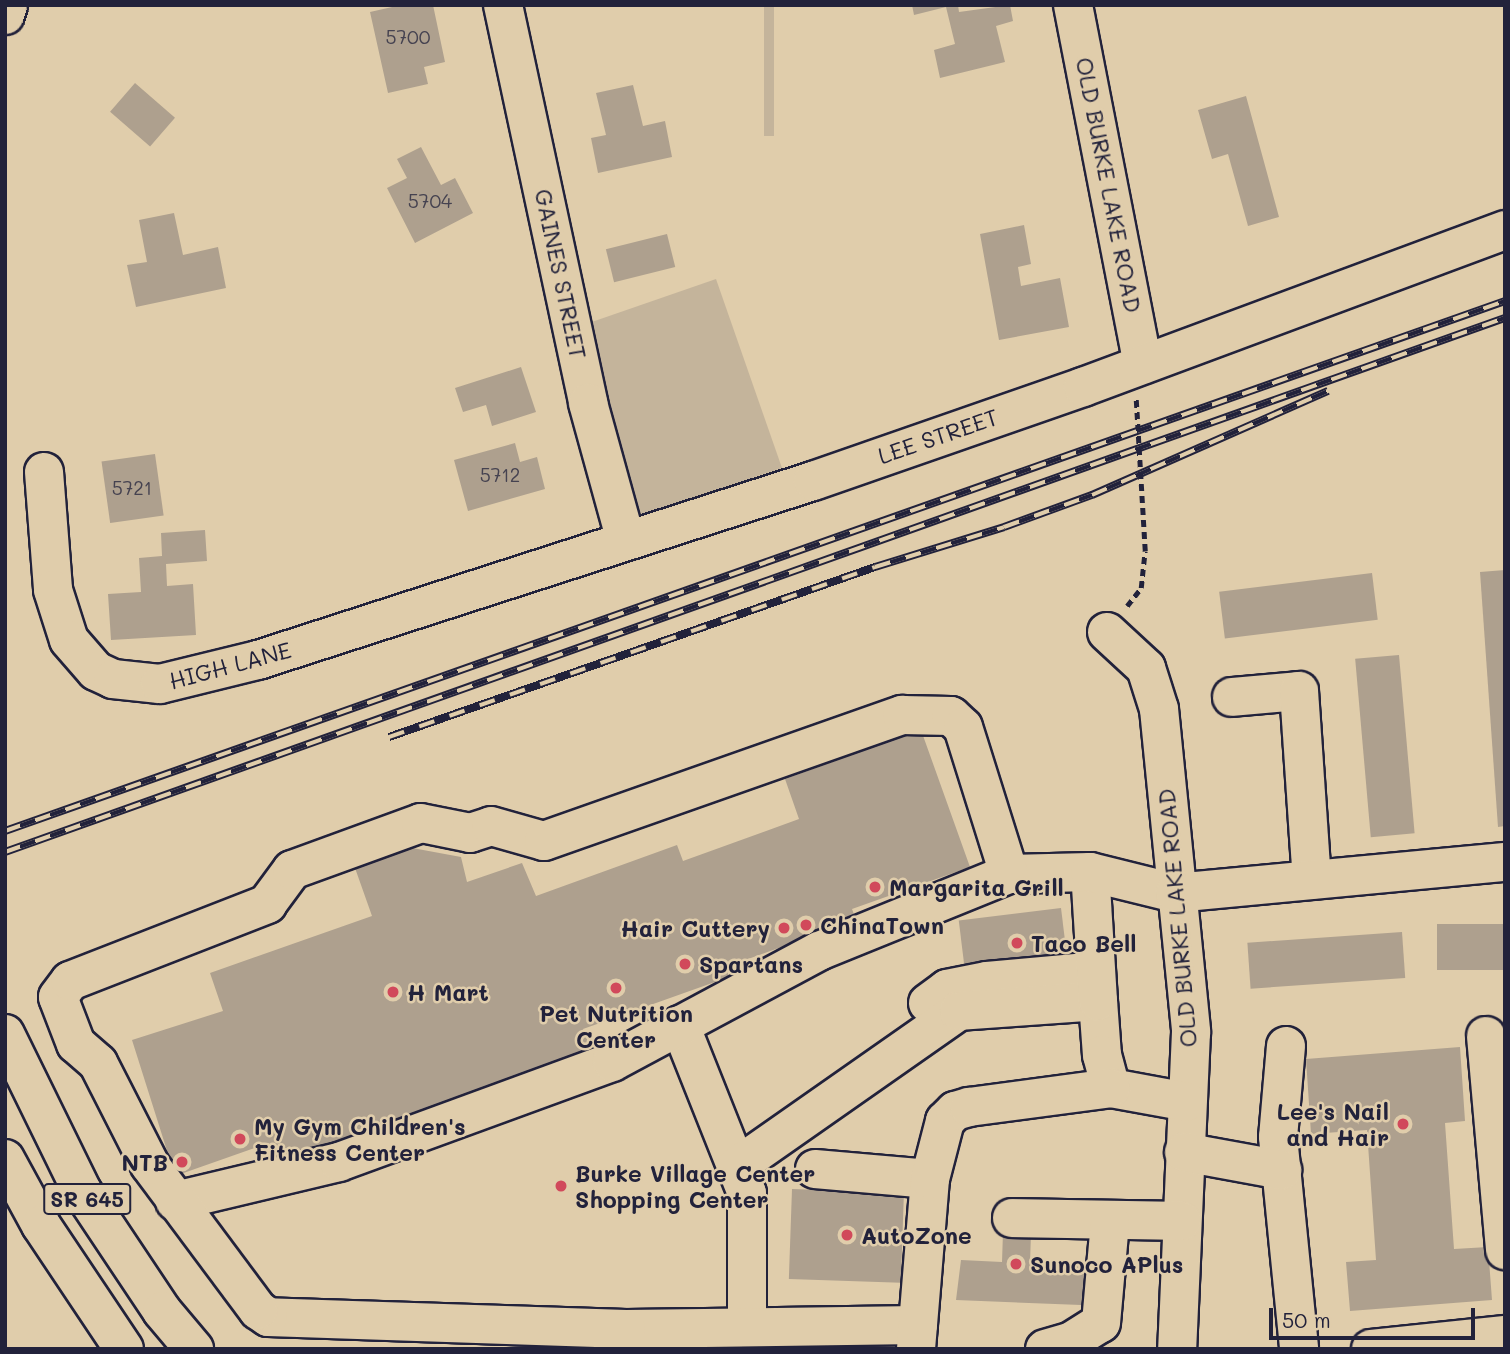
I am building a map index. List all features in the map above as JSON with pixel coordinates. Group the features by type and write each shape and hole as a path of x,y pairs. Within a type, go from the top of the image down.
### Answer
{"street":[{"path":"5,15 8,5"},
{"name":"GAINES STREET","path":"503,5 591,414 626,541"},
{"name":"OLD BURKE LAKE ROAD","path":"1073,5 1138,366"},
{"name":"LEE STREET","path":"366,625 813,481 1138,366 1505,230"},
{"name":"HIGH LANE","path":"44,472 49,559 60,619 79,657 96,671 142,684 182,680 366,625"},
{"name":"OLD BURKE LAKE ROAD","path":"1107,632 1146,668 1159,709 1175,894 1191,1032 1177,1349"},
{"path":"1232,697 1299,691 1312,880"},
{"path":"1009,874 963,727 951,716 902,715 544,841 491,826 470,833 421,823 292,870 267,904 70,981 58,997 76,1044 98,1063 150,1165 258,1310 279,1319 705,1338 747,1325 917,1337 930,1179 945,1121 955,1111 1111,1088 1187,1102"},
{"path":"175,1201 339,1162 612,1062 819,951 1009,874 1090,872 1175,894 1505,862"},
{"path":"1090,872 1102,1055 1111,1088"},
{"path":"807,1090 947,989 1035,974 1097,986"},
{"path":"736,1167 958,1011 1097,986"},
{"path":"680,1025 747,1193 747,1325"},
{"name":"SR 645","path":"5,1034 82,1191 149,1292 194,1349"},
{"path":"1486,1036 1505,1250"},
{"path":"1286,1046 1278,1137 1299,1349"},
{"path":"1184,1152 1282,1170"},
{"name":"SR 645","path":"5,1159 54,1245 124,1349"},
{"path":"815,1169 930,1179"},
{"path":"1012,1218 1110,1222 1182,1221"},
{"path":"1045,1349 1070,1342 1101,1323 1110,1222"},
{"path":"1154,1349 1180,1278"},
{"path":"1371,1349 1505,1335"}],"path":[{"path":"1107,632 1141,588 1144,551 1138,366"}],"shaded area":[{"path":"764,5 774,5 774,136 764,136"},
{"path":"716,279 782,468 628,520 586,324"}],"building":[{"path":"401,5 433,5 445,62 424,67 428,84 388,93 370,12"},
{"path":"912,5 958,5 959,12 1010,5 1013,21 996,26 1005,62 940,78 934,50 955,44 946,7 914,15"},
{"path":"135,83 175,118 150,146 110,112"},
{"path":"633,85 643,126 665,121 672,157 598,173 591,138 606,135 596,93"},
{"path":"1246,96 1279,217 1248,226 1228,154 1212,159 1198,110"},
{"path":"421,147 441,185 455,178 473,213 415,243 387,188 407,178 397,159"},
{"path":"174,213 183,255 218,247 226,288 136,307 127,265 147,262 139,220"},
{"path":"1024,225 1031,264 1018,267 1021,286 1060,278 1069,327 999,340 980,234"},
{"path":"667,234 675,267 614,282 606,249"},
{"path":"521,367 536,412 492,426 486,405 463,412 455,388"},
{"path":"515,443 520,462 537,457 545,489 468,511 454,460"},
{"path":"155,454 164,515 110,523 102,462"},
{"path":"205,530 207,561 166,564 167,586 193,584 196,635 111,640 108,594 141,592 139,558 162,556 161,533"},
{"path":"1505,570 1505,826 1498,827 1480,572"},
{"path":"1372,573 1378,620 1225,638 1219,592"},
{"path":"1399,655 1415,833 1371,837 1355,659"},
{"path":"921,730 970,867 852,909 856,920 726,967 729,977 583,1029 595,1058 278,1172 269,1143 175,1176 132,1040 223,1011 210,973 372,916 355,868 407,847 461,857 467,882 522,863 536,896 677,845 683,861 799,819 785,779"},
{"path":"1061,908 1067,960 965,972 959,921"},
{"path":"1437,924 1505,924 1505,970 1437,970"},
{"path":"1402,932 1405,978 1251,989 1247,943"},
{"path":"1460,1047 1465,1121 1445,1123 1454,1249 1488,1247 1492,1300 1350,1311 1346,1262 1376,1260 1367,1130 1311,1134 1306,1059"},
{"name":"AutoZone","path":"792,1189 904,1193 901,1283 789,1279"},
{"path":"1003,1232 1031,1233 1030,1263 1108,1266 1107,1306 956,1300 961,1260 1002,1262"}],"railway":[{"path":"5,831 1505,301"},
{"path":"5,852 1505,318"},
{"path":"389,737 875,567 1004,527 1092,495 1328,391"}],"place":[{"name":"Margarita Grill","path":"875,887"},
{"name":"ChinaTown","path":"806,925"},
{"name":"Hair Cuttery","path":"784,928"},
{"name":"Taco Bell","path":"1017,943"},
{"name":"Spartans","path":"685,964"},
{"name":"Pet Nutrition Center","path":"616,988"},
{"name":"H Mart","path":"393,992"},
{"name":"Lee's Nail and Hair","path":"1403,1124"},
{"name":"My Gym Children's Fitness Center","path":"240,1139"},
{"name":"NTB","path":"182,1162"},
{"name":"Burke Village Center Shopping Center","path":"561,1186"},
{"name":"AutoZone","path":"847,1235"},
{"name":"Sunoco APlus","path":"1016,1264"}]}
